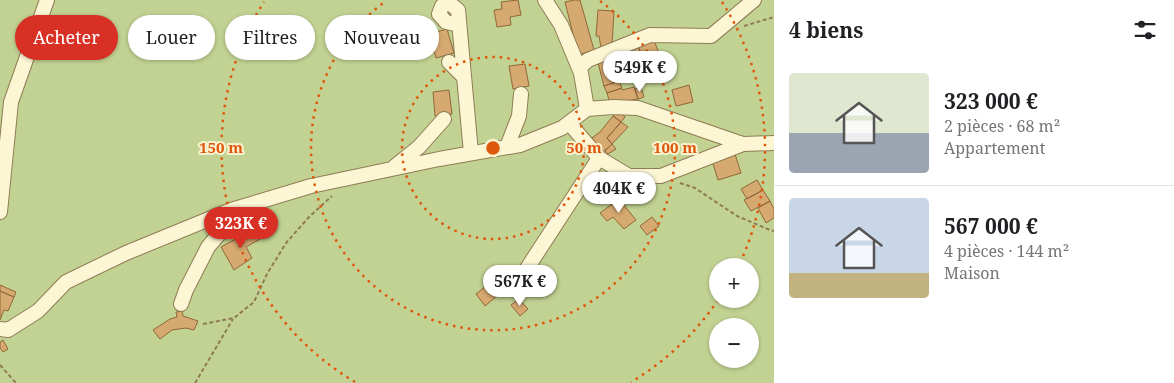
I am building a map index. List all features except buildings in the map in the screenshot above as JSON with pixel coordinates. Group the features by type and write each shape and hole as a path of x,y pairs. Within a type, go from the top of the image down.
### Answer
{"street":[{"path":"0,212 11,102 47,0"},
{"path":"545,0 561,25 581,73 587,109"},
{"path":"579,68 588,60 650,35 711,36 754,0"},
{"path":"459,25 471,154"},
{"path":"449,62 464,77"},
{"path":"507,147 519,116 521,94"},
{"path":"0,328 8,330 38,311 66,282 126,253 231,210 311,186 520,145 562,128 587,109 638,108 743,144"},
{"path":"392,169 419,147 444,119"},
{"path":"569,123 599,158 629,176 661,176 743,144 774,143"},
{"path":"524,273 599,158"},
{"path":"181,304 208,247 242,207"}],"path":[{"path":"661,176 695,188 737,216 774,231"},
{"path":"195,383 234,318 254,302 267,274 286,243 334,193"},
{"path":"203,324 234,318"},
{"path":"0,365 16,383"}],"green space":[{"path":"0,0 774,0 774,383 0,383"}]}
